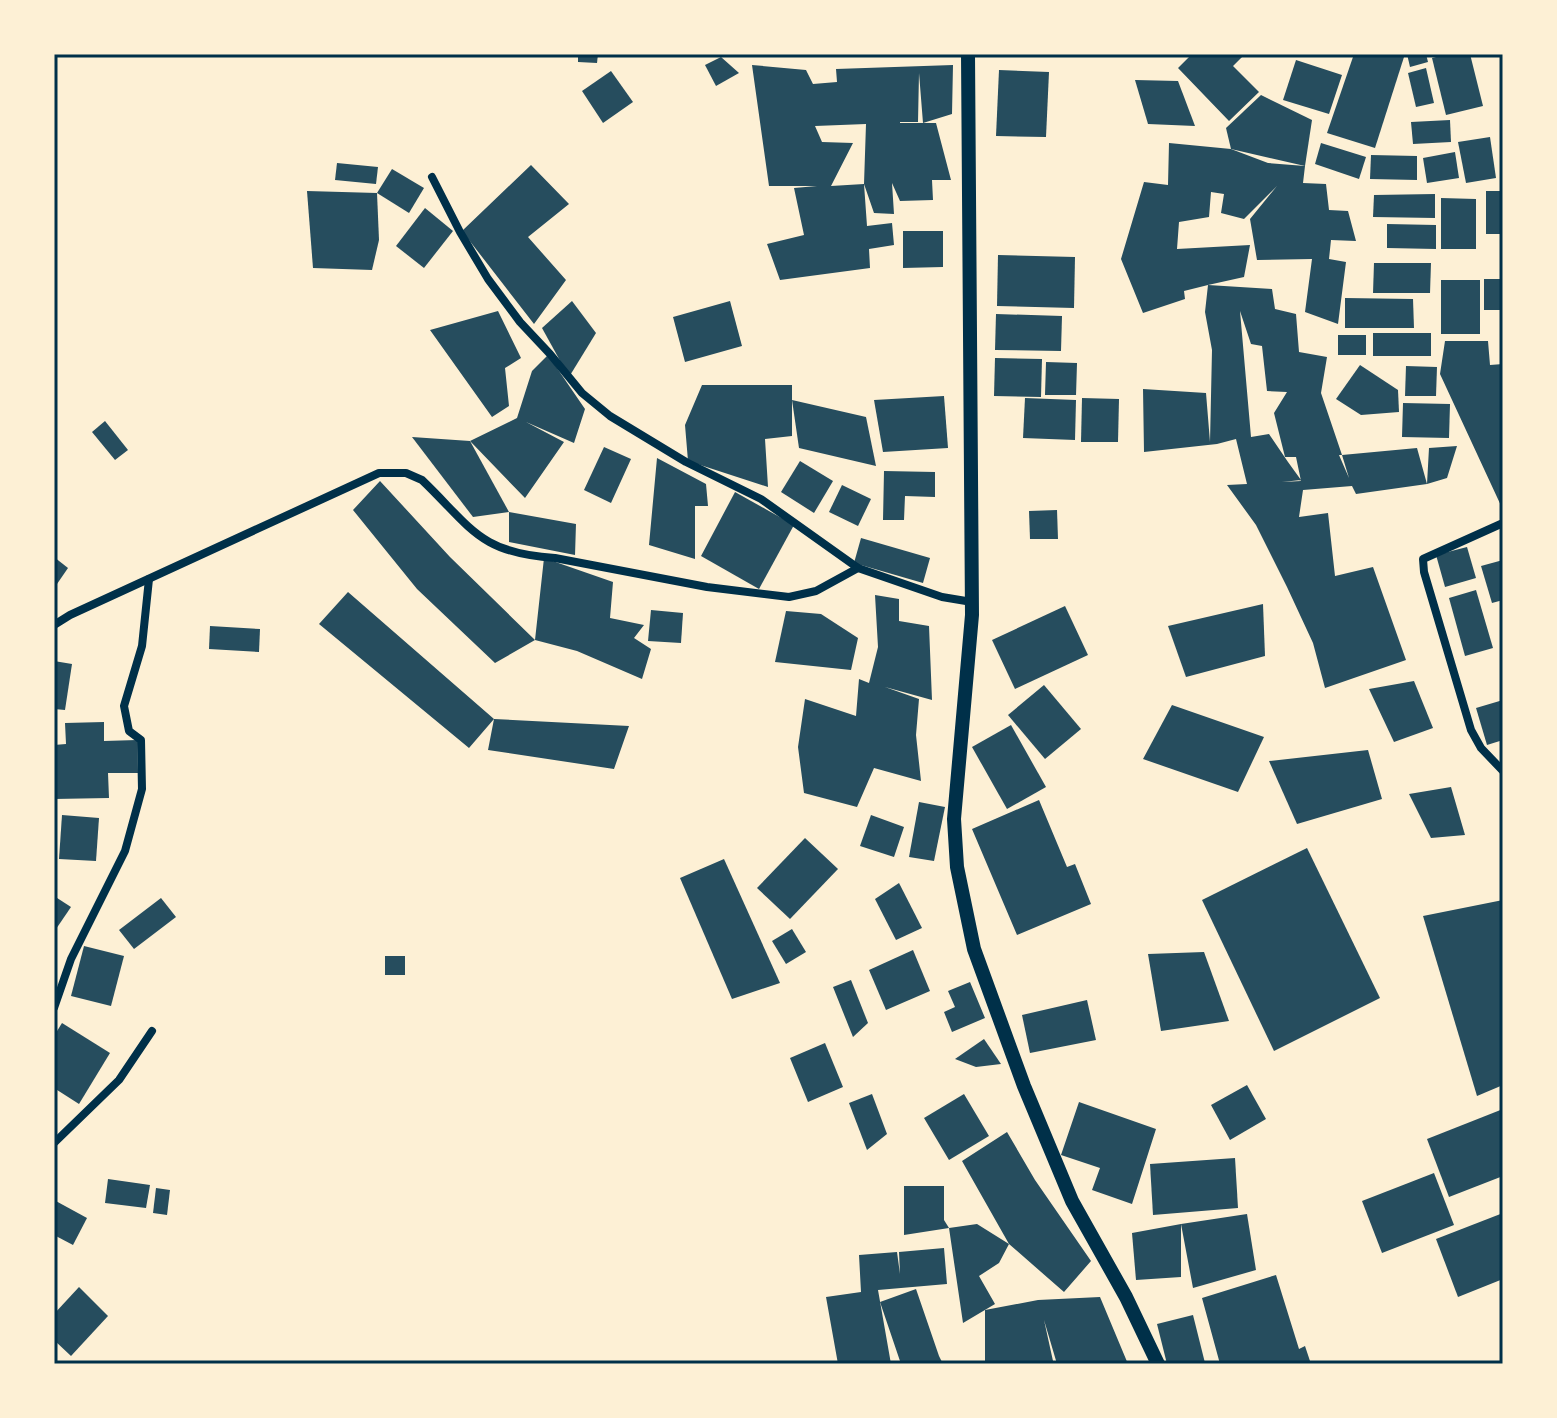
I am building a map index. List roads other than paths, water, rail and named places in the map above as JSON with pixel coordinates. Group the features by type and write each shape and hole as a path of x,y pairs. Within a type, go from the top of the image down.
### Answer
{"street":[{"path":"968,54 972,602 954,819 959,878 974,949 1024,1086 1072,1201 1126,1297 1158,1364"},
{"path":"432,177 488,279 520,322 582,393 610,416 686,462 761,499 858,568 942,597 972,602"},
{"path":"54,625 379,473 414,475 471,532 505,550 534,557 789,597 816,591 858,568"},
{"path":"1503,523 1423,559 1424,572 1471,730 1481,748 1503,771"},
{"path":"54,1008 71,959 125,851 142,789 141,740 129,731 124,706 142,646 149,579"},
{"path":"54,1143 119,1080 152,1031"}]}
